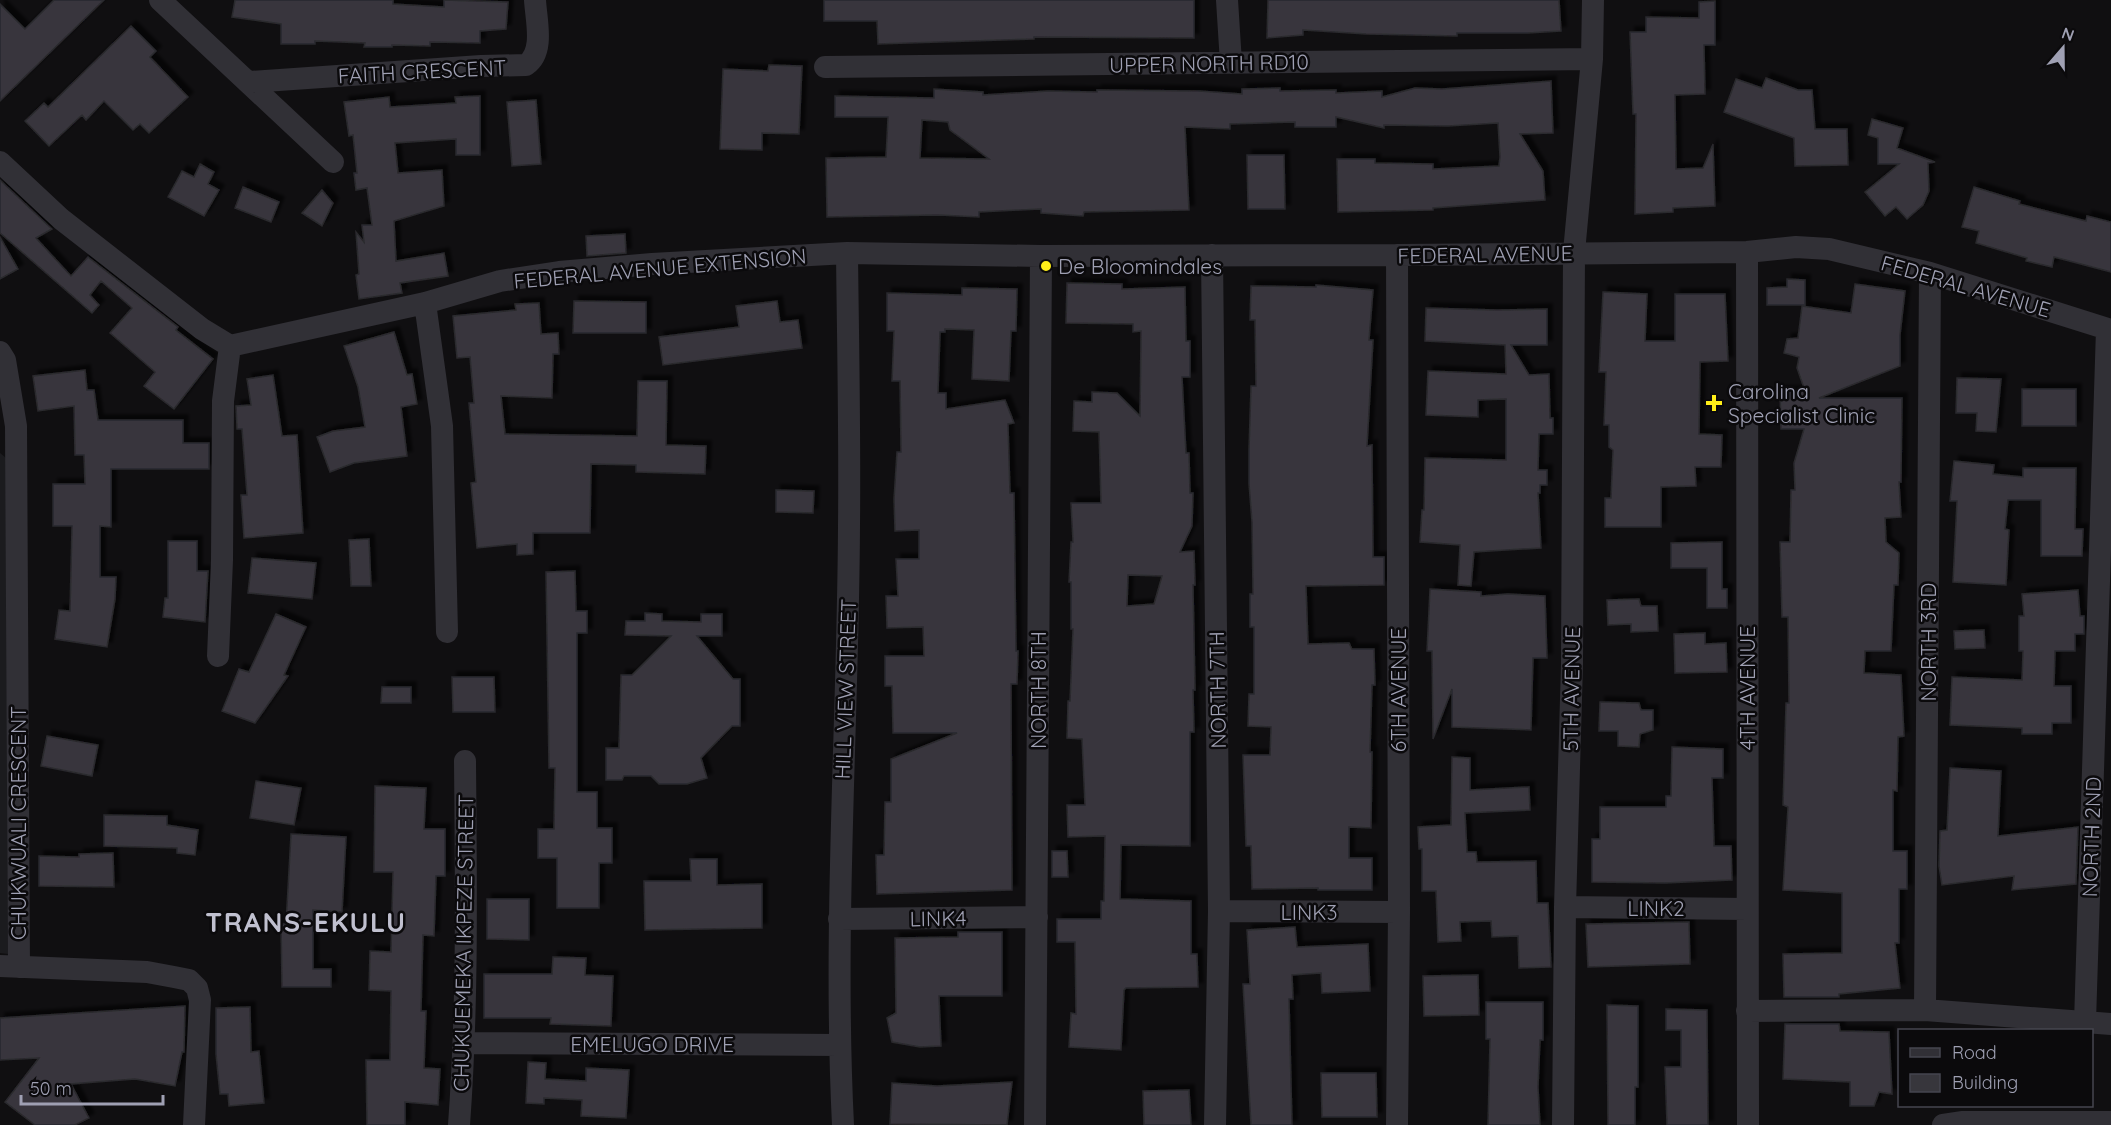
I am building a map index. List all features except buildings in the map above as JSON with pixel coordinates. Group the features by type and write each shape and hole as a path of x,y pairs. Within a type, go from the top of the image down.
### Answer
{"street":[{"path":"160,0 333,162"},
{"name":"FAITH CRESCENT","path":"249,82 481,66 526,66 534,58 537,45 535,0"},
{"path":"1227,0 1231,63"},
{"name":"5TH AVENUE","path":"1563,1125 1565,907 1572,664 1574,252 1592,58 1593,0"},
{"name":"UPPER NORTH RD10","path":"825,67 1592,58"},
{"path":"0,162 61,219 202,329 230,346 223,401 222,560 218,656"},
{"name":"FEDERAL AVENUE","path":"847,254 1396,255 1747,252 1796,247 1829,249 1930,273 2109,329"},
{"name":"4TH AVENUE","path":"1747,252 1748,1125"},
{"name":"FEDERAL AVENUE EXTENSION","path":"230,346 425,303 500,281 559,272 652,264 847,254"},
{"name":"HILL VIEW STREET","path":"843,1125 839,1045 839,919 849,526 847,254"},
{"name":"NORTH 7TH","path":"1212,255 1219,911 1215,1125"},
{"name":"6TH AVENUE","path":"1396,255 1399,912 1396,1125"},
{"name":"NORTH 8TH","path":"1035,1125 1041,256"},
{"name":"NORTH 3RD","path":"1925,1010 1930,273"},
{"path":"425,303 442,426 447,632"},
{"name":"NORTH 2ND","path":"2085,1022 2109,329"},
{"name":"CHUKWUALI CRESCENT","path":"0,352 5,360 8,426 10,966 147,972 189,980 197,988 200,1000 194,1122"},
{"name":"CHUKUEMEKA IKPEZE STREET","path":"459,1125 465,1043 467,924 465,760"},
{"name":"LINK2","path":"1565,907 1748,909"},
{"name":"LINK3","path":"1219,911 1399,912"},
{"name":"LINK4","path":"839,919 1036,917"},
{"path":"1747,1011 1925,1010 2111,1024"},
{"name":"EMELUGO DRIVE","path":"465,1043 839,1045"},
{"path":"1943,1125 1963,1122 2105,1123"}],"shaded area":[{"path":"0,453 6,458 8,954 0,953"}],"place":[{"name":"De Bloomindales","path":"1046,266"},
{"name":"Carolina Specialist Clinic","path":"1714,403"}],"district":[{"name":"TRANS-EKULU","path":"306,922"}]}
